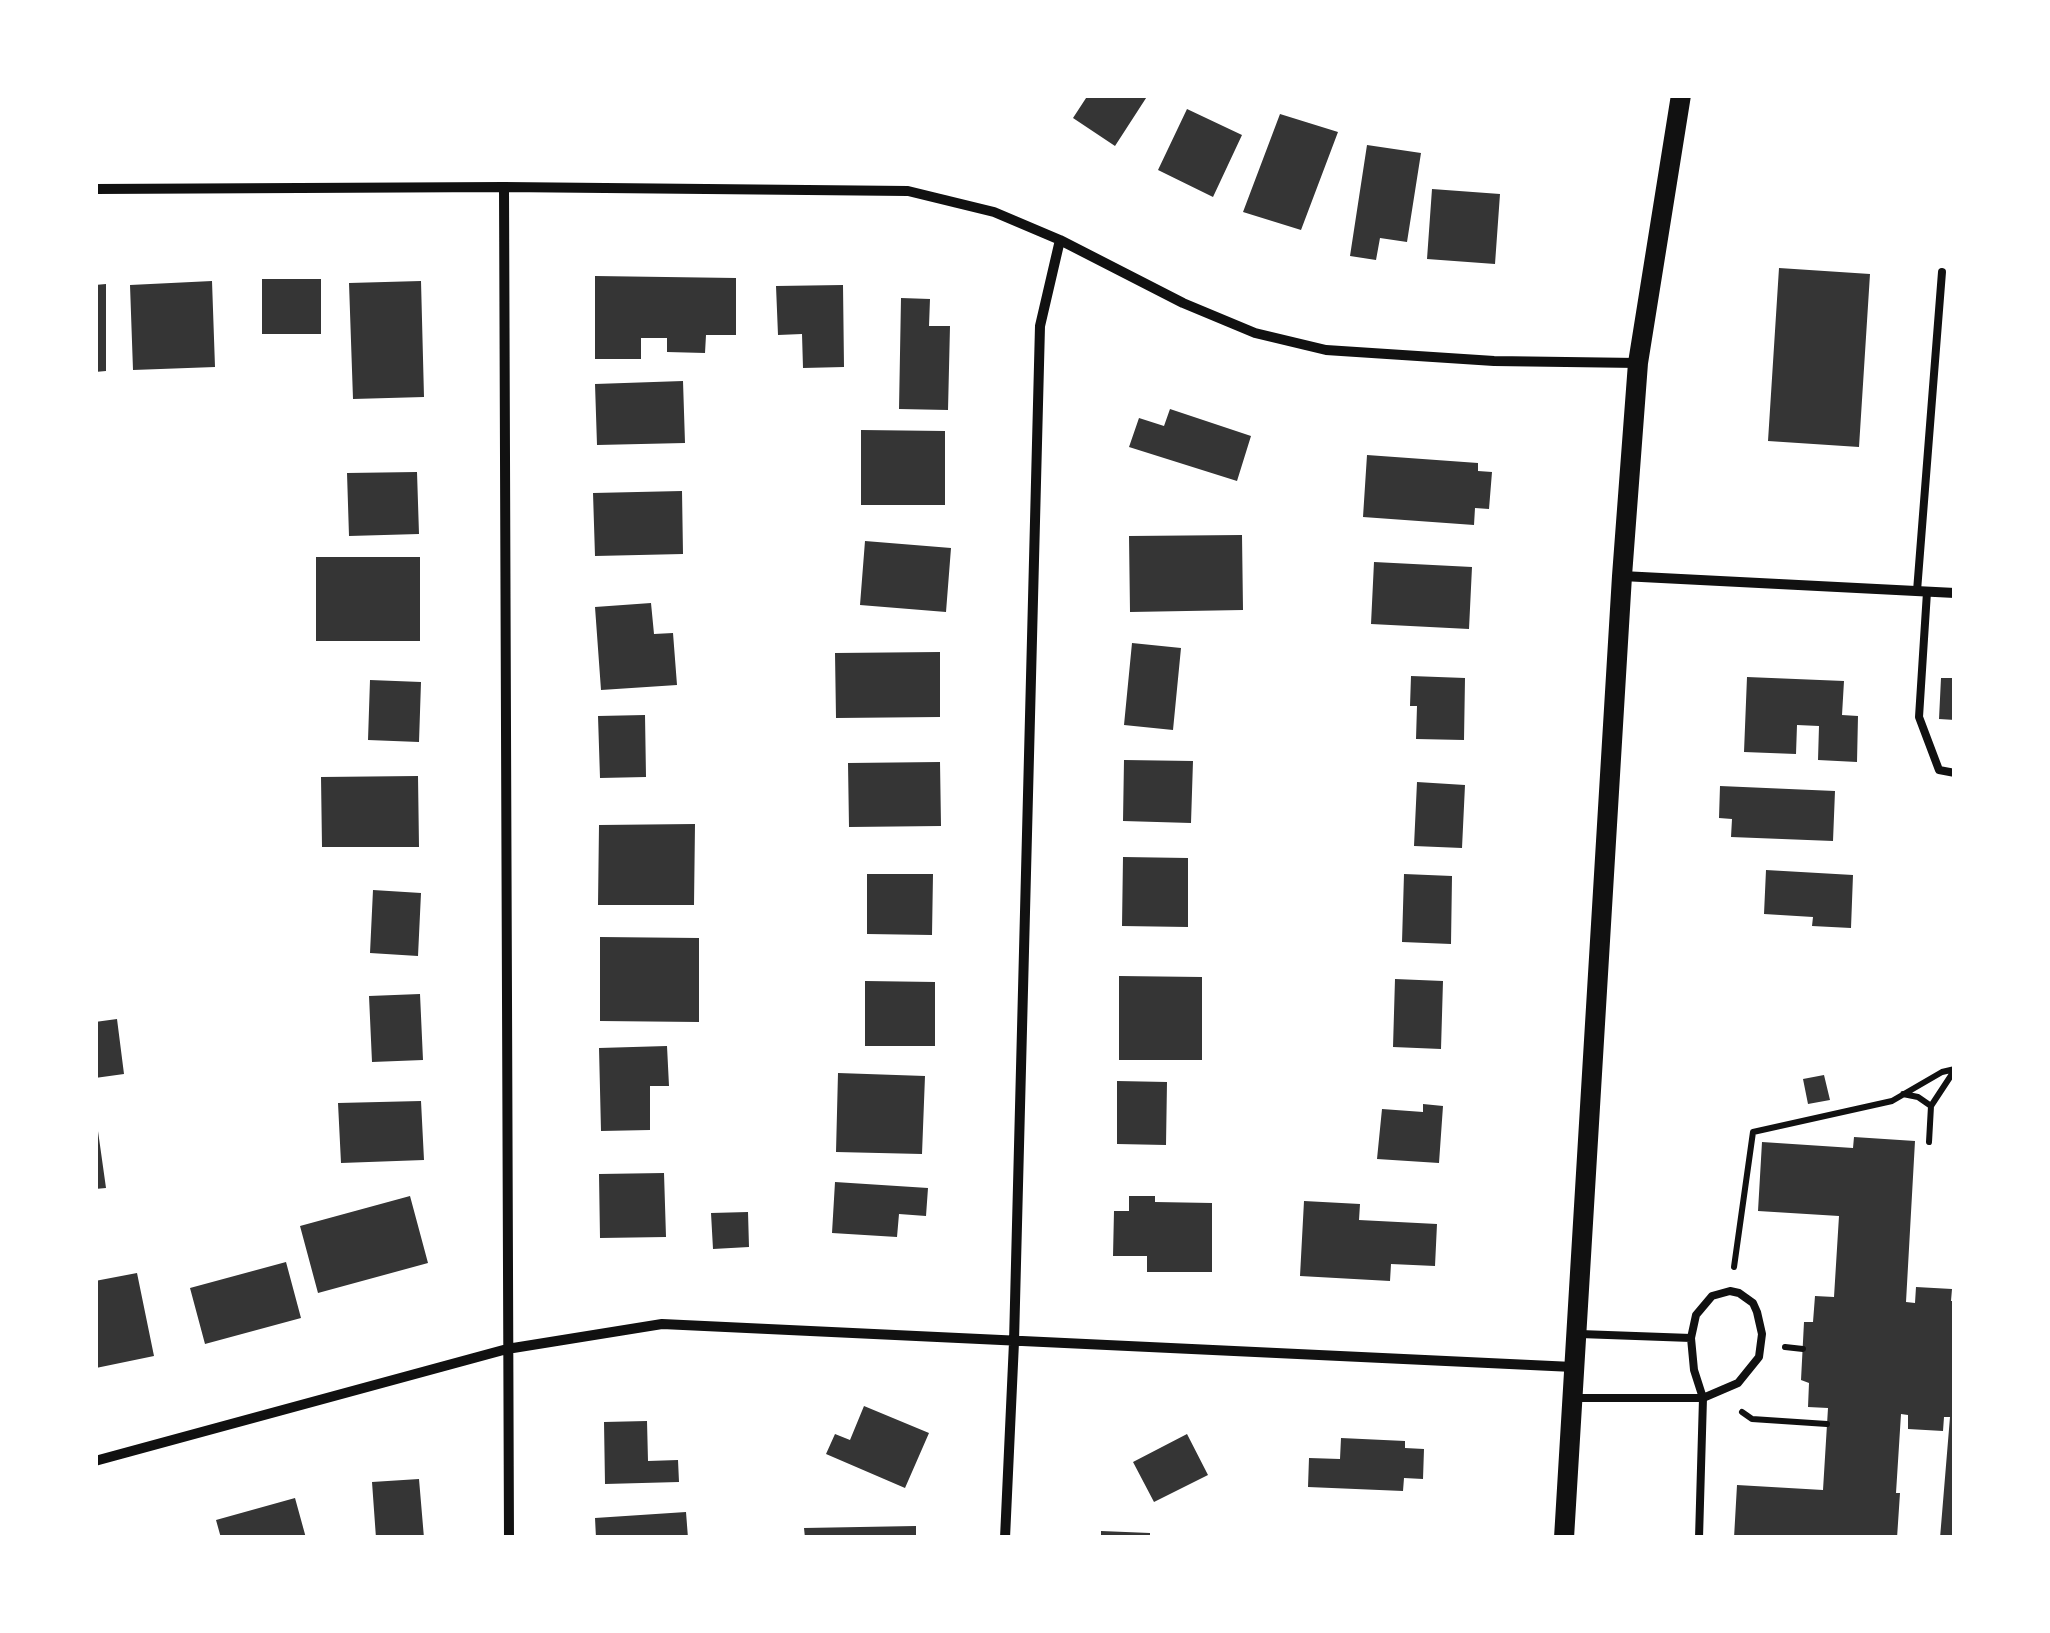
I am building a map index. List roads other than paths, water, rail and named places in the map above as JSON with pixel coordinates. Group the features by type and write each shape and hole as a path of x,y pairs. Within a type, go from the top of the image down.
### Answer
{"main road":[{"path":"1564,1538 1638,363 1681,95"}],"street":[{"path":"504,188 509,1538"},
{"path":"95,189 908,191 994,212 1060,240 1182,303 1255,333 1326,350 1494,361 1638,363"},
{"path":"1006,1538 1040,326 1060,240"},
{"path":"1622,576 1955,593"},
{"path":"95,1461 507,1349 662,1324 1574,1366"}],"lane":[{"path":"1942,272 1922,592 1920,717 1939,770 1955,773"},
{"path":"1571,1398 1704,1398 1738,1382 1759,1357 1762,1334 1752,1304 1739,1293 1712,1296 1696,1315 1690,1338 1694,1370 1704,1398 1699,1538"},
{"path":"1576,1334 1690,1338"}]}
